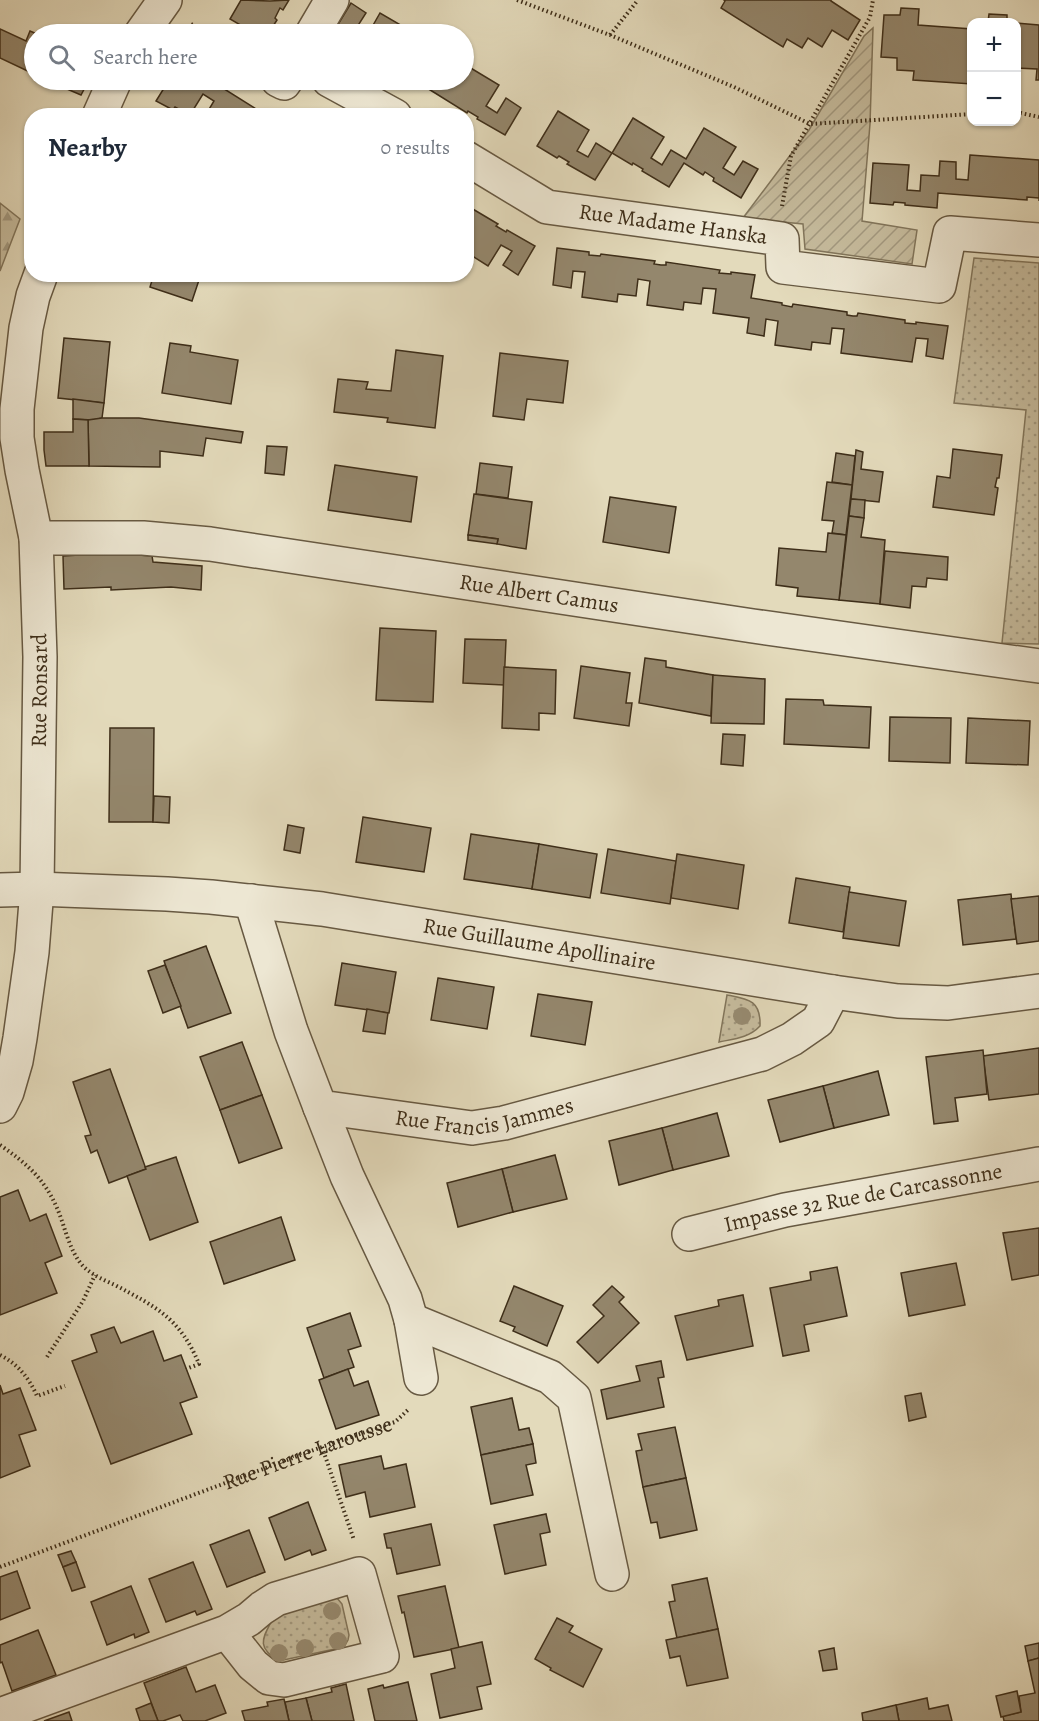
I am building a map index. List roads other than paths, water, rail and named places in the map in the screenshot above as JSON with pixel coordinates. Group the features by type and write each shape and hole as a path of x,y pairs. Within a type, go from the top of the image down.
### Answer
{"street":[{"path":"318,24 332,0"},
{"path":"155,24 175,10"},
{"path":"103,108 111,90"},
{"path":"347,90 380,108"},
{"name":"Rue Madame Hanska","path":"474,163 547,207 782,239 783,267 939,286 950,233 1039,240"},
{"name":"Rue Ronsard","path":"0,1106 7,1092 16,1061 32,952 37,890 40,657 36,538 17,438 17,409 26,328 38,282"},
{"name":"Rue Albert Camus","path":"36,538 142,538 210,544 741,624 1039,666"},
{"name":"Rue Guillaume Apollinaire","path":"0,890 167,894 333,911 833,992 898,1000 948,1003 1039,991"},
{"path":"251,901 291,1031 320,1107 347,1176 405,1299 421,1378"},
{"name":"Rue Francis Jammes","path":"320,1107 472,1128 504,1123 762,1054 792,1039 818,1021 833,992"},
{"name":"Impasse 32 Rue de Carcassonne","path":"690,1234 785,1210 1039,1164"},
{"path":"411,1320 550,1377 574,1398 612,1574"},
{"path":"0,1715 227,1632 276,1599 359,1574 381,1656 284,1680 269,1678 254,1665 227,1632"}]}
